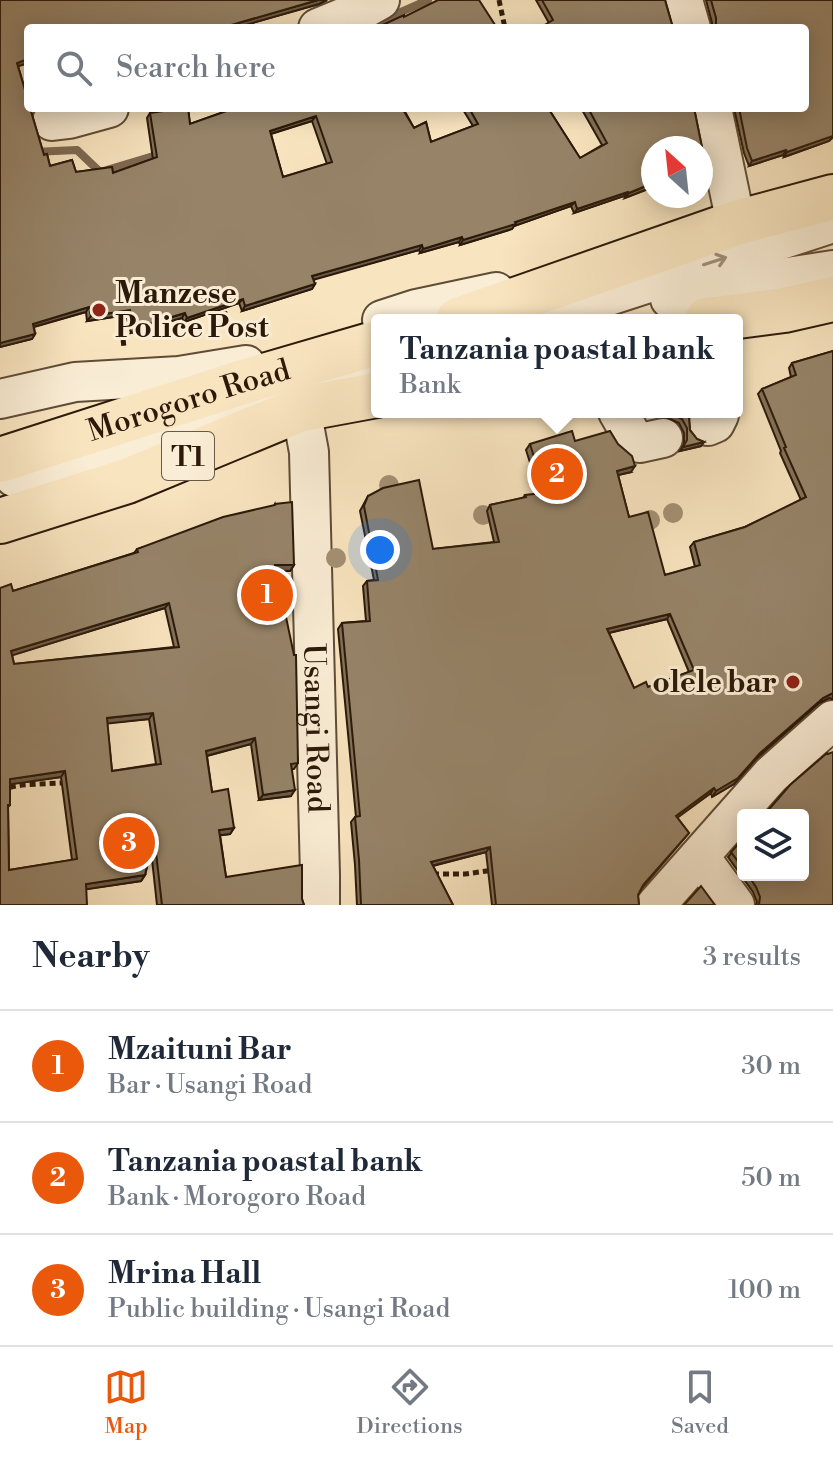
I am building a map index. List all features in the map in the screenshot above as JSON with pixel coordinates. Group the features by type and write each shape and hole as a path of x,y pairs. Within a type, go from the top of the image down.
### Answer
{"highway":[{"path":"473,314 734,213 833,197"},
{"path":"743,315 833,299"},
{"name":"Morogoro Road","path":"0,460 371,345"},
{"name":"Morogoro Road","path":"0,521 127,481 301,409 371,396"}],"street":[{"path":"328,24 380,0"},
{"path":"683,0 690,24"},
{"path":"52,121 94,112"},
{"path":"713,112 734,213"},
{"path":"401,314 525,286 833,176"},
{"path":"553,314 833,223"},
{"path":"610,314 717,288 833,270"},
{"path":"0,399 75,382 179,376 240,367 371,324"},
{"name":"Morogoro Road","path":"0,481 371,371"},
{"name":"Morogoro Road","path":"0,498 371,387"},
{"name":"Usangi Road","path":"301,409 309,452 320,905"},
{"path":"621,418 633,438 640,443 663,438"},
{"path":"656,905 771,775 833,720"},
{"path":"700,857 735,905"}],"path":[{"path":"499,0 504,24"},
{"path":"219,291 240,367"},
{"path":"0,789 62,783"},
{"path":"420,874 465,874 503,868"}],"building":[{"path":"0,0 318,0 235,24 24,24 24,60 17,63 24,87 24,112 31,112 50,166 72,160 76,172 112,167 113,173 157,157 150,113 157,112 188,112 190,124 224,112 404,112 414,128 426,122 431,142 478,124 471,112 551,112 580,158 607,143 590,112 695,112 700,136 641,136 641,188 629,193 577,209 575,202 463,240 462,237 423,249 422,245 312,276 315,284 245,306 243,299 187,318 185,313 135,328 130,310 91,316 89,307 33,324 35,334 0,343","holes":["316,116 332,162 283,177 270,131"]},
{"path":"438,0 479,0 494,24 385,24"},
{"path":"542,0 665,0 672,24 546,24 553,20"},
{"path":"711,0 833,0 833,136 752,161 740,112 809,112 809,24 716,24"},
{"path":"833,351 833,693 823,698 760,753 738,778 716,791 714,788 676,816 689,833 643,885 638,895 639,905 496,905 490,847 431,862 453,905 361,905 355,817 360,816 342,623 370,621 367,581 378,580 364,506 368,496 383,488 419,480 433,549 499,542 490,505 545,493 530,444 572,431 575,441 610,431 618,444 632,456 635,466 617,471 629,517 648,512 665,575 700,565 694,542 745,527 806,497 762,389 796,375 792,363","holes":["670,614 694,670 648,687 646,682 634,688 607,629"]},
{"path":"689,418 690,430 704,442 683,447 687,440 687,428 682,419"},
{"path":"292,502 294,565 275,565 296,655 298,763 291,764 295,790 263,795 255,738 206,751 212,792 228,789 234,828 219,830 226,877 302,865 304,905 162,905 154,835 145,875 86,884 87,905 0,905 0,588 11,584 13,591 138,552 137,549 223,517","holes":["169,603 179,647 14,664 11,651","153,713 161,764 112,771 107,718","65,771 77,859 9,870 10,779"]},
{"path":"833,752 833,905 759,905 760,897 752,881 809,881 809,809 769,809 790,785"},
{"path":"737,846 737,860 731,852"},
{"path":"701,886 715,905 684,905"}],"waterway":[{"path":"376,23 428,0"},
{"path":"33,152 77,150 100,172 160,154"}],"place":[{"name":"Manzese Police Post","path":"99,310"},
{"name":"Tanzania poastal bank","path":"557,474"},
{"name":"Mzaituni Bar","path":"267,595"},
{"name":"olele bar","path":"793,682"},
{"name":"Mrina Hall","path":"129,843"}]}
